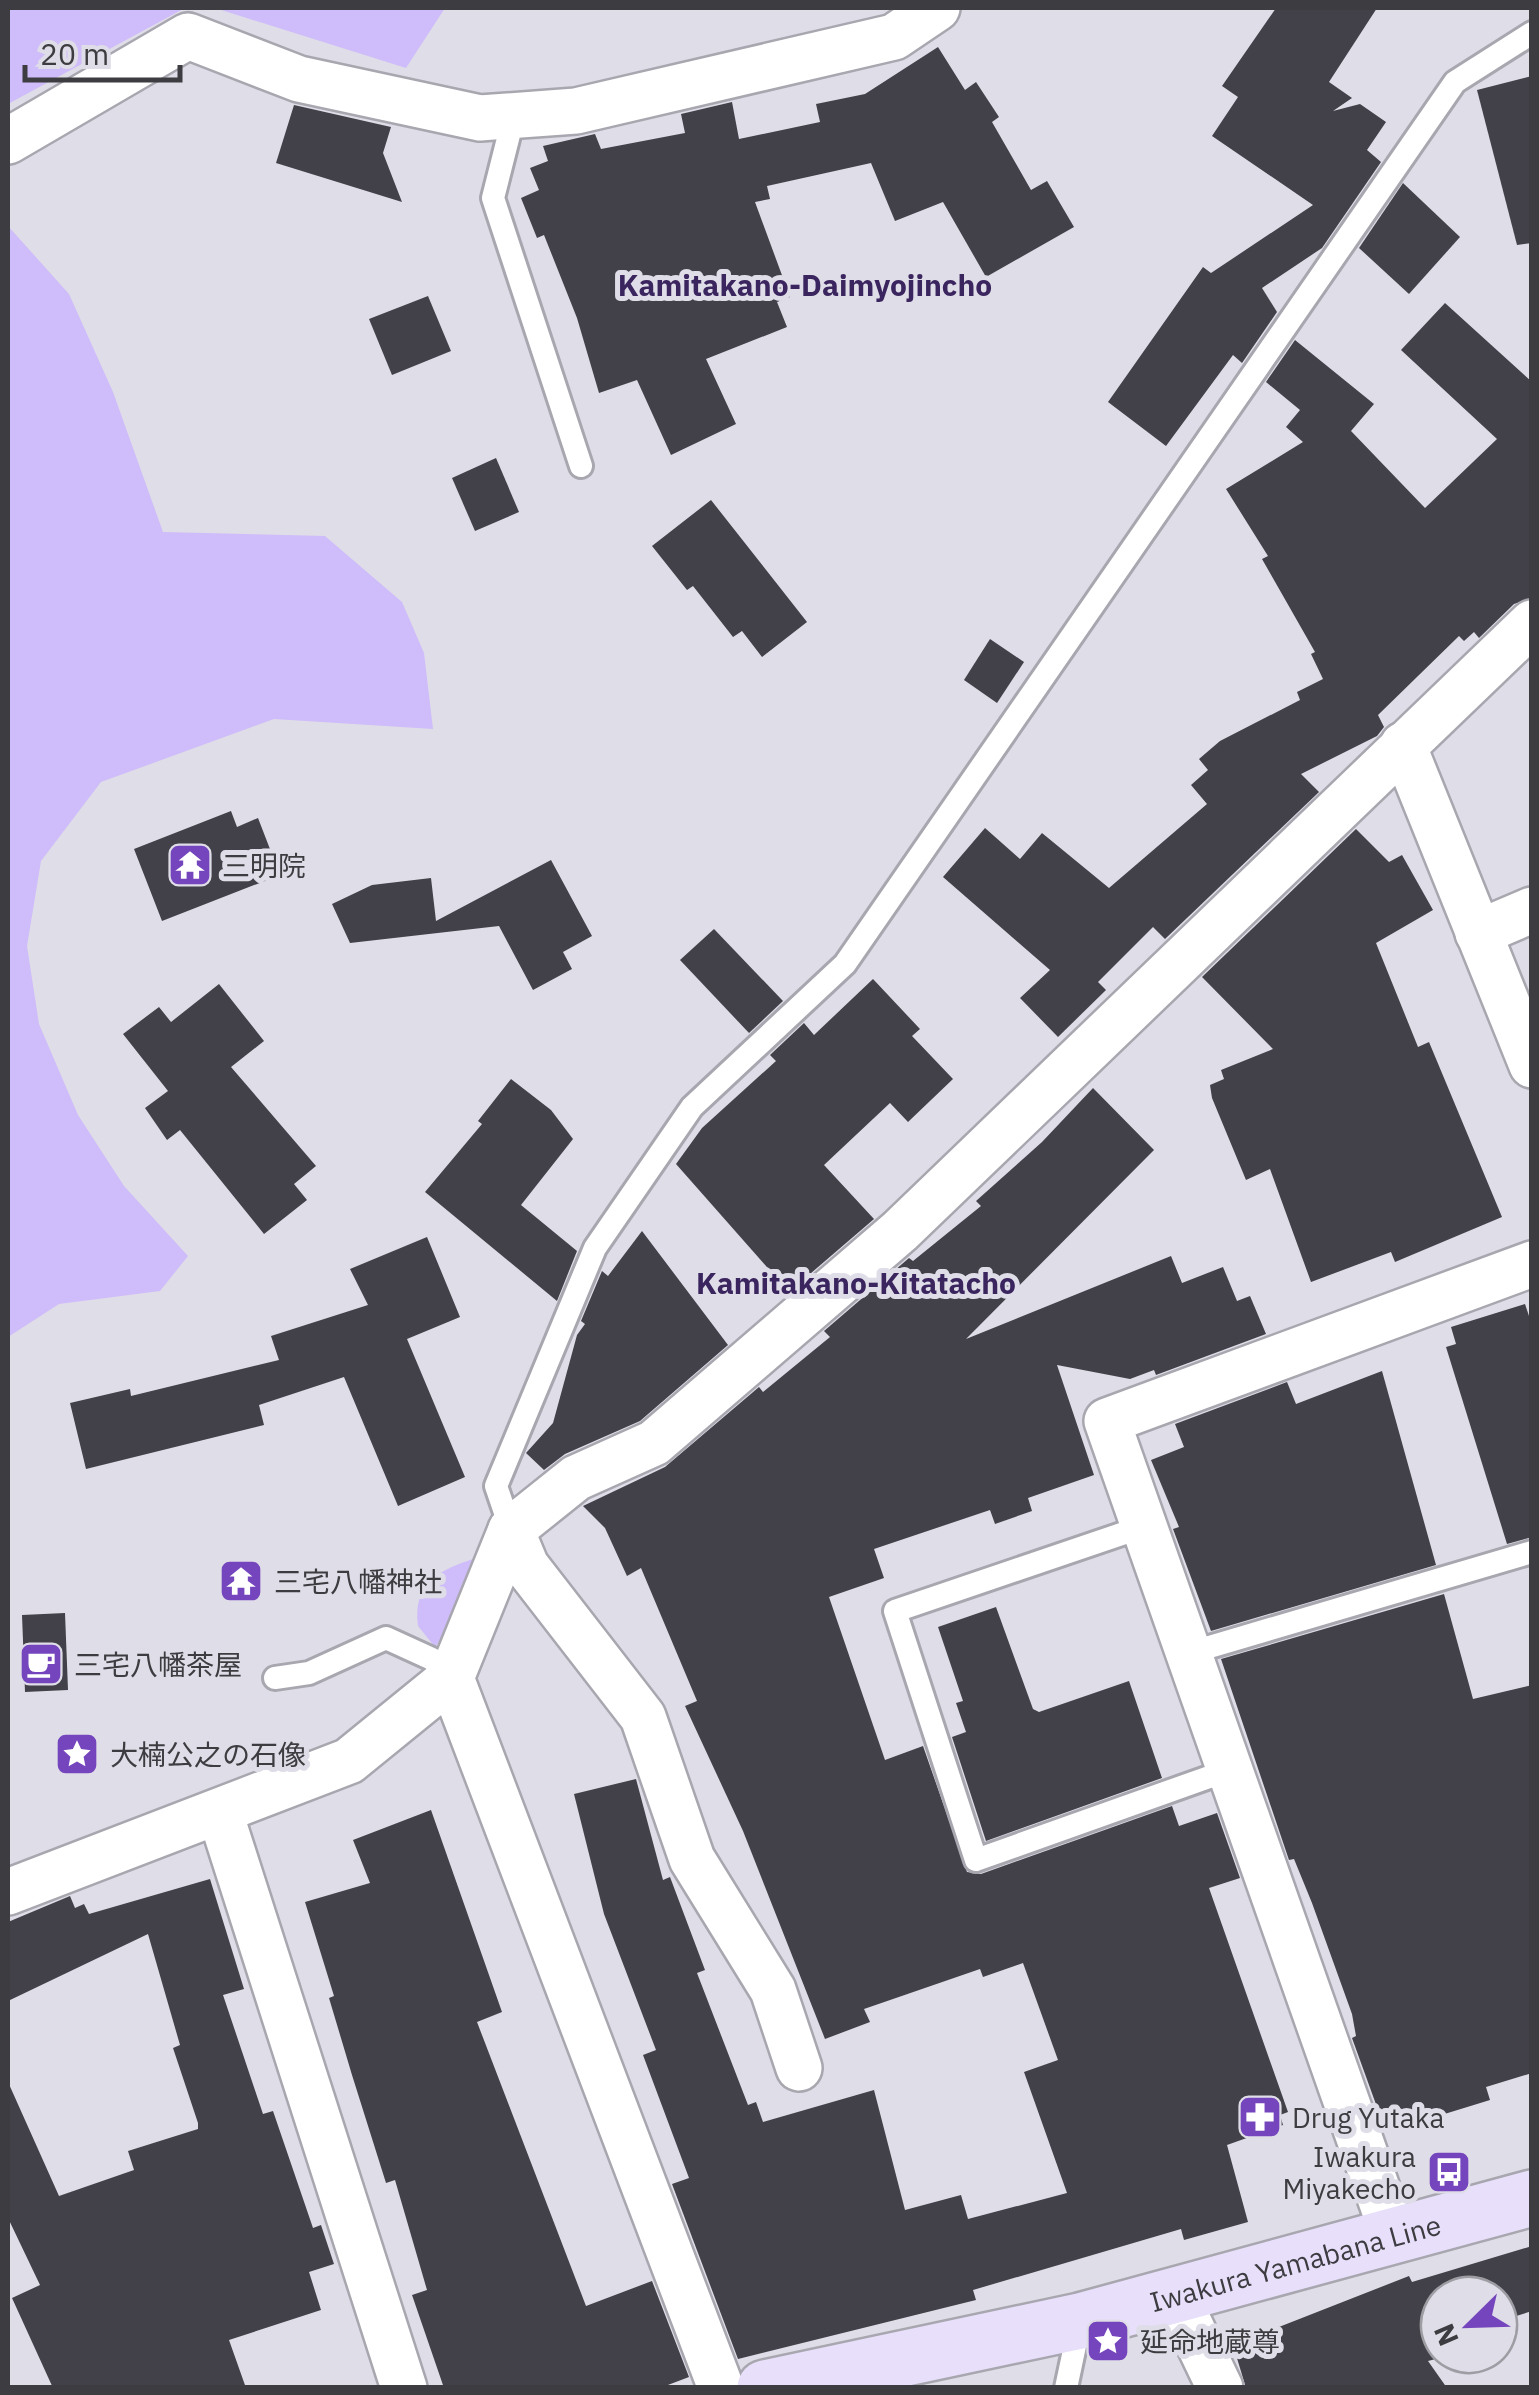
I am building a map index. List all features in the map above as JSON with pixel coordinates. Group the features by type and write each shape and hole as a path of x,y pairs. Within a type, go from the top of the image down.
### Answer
{"main road":[{"name":"Iwakura Yamabana Line","path":"765,2388 1080,2321 1532,2198"}],"street":[{"path":"8,141 188,36 299,80 480,118 576,110 894,37 937,8"},
{"path":"8,1892 349,1760 451,1678 511,1530 576,1478 654,1443 900,1232 1532,623"},
{"path":"1403,745 1532,1065"},
{"path":"1478,932 1532,910"},
{"path":"1393,2234 1106,1420 1532,1264"},
{"path":"511,1530 526,1566 642,1717 692,1859 774,1990 799,2068"},
{"path":"451,1678 721,2388"},
{"path":"220,1813 404,2388"},
{"path":"1176,2296 1220,2388"}],"lane":[{"path":"511,1530 496,1486 596,1248 692,1107 845,964 1455,82 1532,32"},
{"path":"514,115 492,198 581,466"},
{"path":"1145,1526 895,1611 976,1860 1229,1770"},
{"path":"1188,1653 1532,1552"},
{"path":"275,1678 309,1673 386,1638 432,1660 451,1678"},
{"path":"1066,2388 1080,2321"}],"shaded area":[{"path":"8,8 185,8 8,104"},
{"path":"215,8 445,8 406,68"},
{"path":"8,226 69,294 113,392 163,532 325,536 402,602 424,653 433,729 274,719 101,782 41,861 27,946 39,1024 78,1115 124,1186 188,1256 160,1291 59,1304 8,1337"},
{"path":"477,1558 448,1630 435,1647 418,1626 417,1611 424,1588 440,1573"}],"building":[{"path":"1276,8 1377,8 1329,82 1352,98 1333,111 1360,104 1386,122 1367,150 1381,162 1322,248 1262,288 1277,312 1242,363 1233,355 1166,446 1108,402 1203,267 1211,273 1313,205 1212,136 1238,97 1222,86"},
{"path":"938,47 965,90 976,82 999,117 992,122 1031,190 1047,181 1074,227 986,277 943,202 895,221 871,163 767,186 770,199 755,202 790,297 777,302 787,327 706,359 736,424 671,455 637,380 599,393 577,318 544,235 537,238 521,198 539,190 530,168 548,161 543,146 595,134 601,149 685,133 681,114 732,102 739,139 820,122 816,104 865,94"},
{"path":"1532,76 1532,243 1517,245 1477,90"},
{"path":"294,105 391,127 383,153 402,202 276,163"},
{"path":"1403,183 1460,237 1409,294 1359,248"},
{"path":"428,296 451,351 392,375 369,319"},
{"path":"1445,303 1532,382 1532,598 1514,604 1479,638 1474,632 1464,641 1459,636 1378,715 1384,727 1377,736 1301,774 1319,792 1165,939 1153,927 1098,982 1106,990 1058,1037 1020,998 1050,970 943,877 985,828 1020,859 1042,833 1109,888 1207,804 1191,785 1208,770 1199,759 1220,741 1300,700 1297,692 1323,679 1311,654 1315,652 1262,559 1268,556 1226,489 1303,442 1286,427 1300,410 1266,382 1295,340 1374,404 1351,431 1425,508 1497,439 1401,350"},
{"path":"496,458 519,512 475,531 452,478"},
{"path":"711,500 807,622 762,657 742,631 733,637 693,586 687,590 652,546"},
{"path":"990,639 1024,662 997,703 964,680"},
{"path":"231,811 237,827 258,818 280,875 162,921 134,849"},
{"path":"1356,829 1389,862 1402,855 1433,910 1376,943 1418,1047 1429,1042 1502,1217 1395,1262 1391,1252 1311,1282 1270,1169 1246,1180 1212,1098 1210,1085 1224,1079 1221,1070 1273,1049 1202,977"},
{"path":"551,860 592,936 563,952 572,969 533,990 499,926 350,943 332,904 372,885 431,878 436,921"},
{"path":"714,929 783,1001 749,1033 680,960"},
{"path":"873,979 920,1029 912,1036 953,1079 908,1122 890,1103 824,1165 874,1219 789,1292 676,1164 702,1128 776,1061 770,1055 804,1023 814,1035"},
{"path":"219,984 264,1041 231,1067 316,1166 294,1184 307,1200 264,1234 180,1130 167,1140 145,1108 168,1091 123,1034 159,1007 171,1022"},
{"path":"511,1079 551,1110 573,1139 521,1205 577,1251 557,1301 425,1192 482,1124 478,1121"},
{"path":"1093,1088 1154,1150 966,1339 1171,1256 1182,1283 1223,1267 1237,1301 1250,1296 1266,1334 1156,1375 1154,1370 1130,1379 1057,1365 1094,1475 1028,1498 1032,1511 995,1524 990,1510 874,1549 884,1578 829,1597 885,1760 923,1746 967,1872 981,1874 1172,1806 1179,1826 1217,1813 1240,1878 1209,1888 1288,2112 1280,2115 1283,2125 1227,2145 1248,2222 1184,2240 1181,2229 973,2290 976,2300 738,2359 672,2184 689,2178 643,2055 656,2050 604,1914 574,1794 636,1779 663,1880 670,1877 705,1970 697,1973 748,2105 756,2102 763,2122 874,2090 905,2210 961,2195 968,2219 1067,2193 1024,2072 1058,2060 1023,1963 983,1977 980,1969 864,2009 870,2022 825,2039 743,1831 685,1706 697,1701 641,1568 627,1576 605,1528 583,1506 665,1467 759,1387 763,1392 830,1337 824,1331 909,1258 913,1261 981,1206 976,1201 1042,1142"},
{"path":"642,1231 728,1345 640,1421 565,1454 544,1470 526,1453 553,1423 577,1335 585,1324 581,1321 602,1271 608,1276"},
{"path":"427,1237 460,1317 407,1339 465,1477 398,1506 344,1377 259,1405 264,1425 86,1469 70,1403 130,1389 131,1396 279,1360 271,1336 368,1305 350,1269"},
{"path":"1525,1304 1532,1325 1532,1537 1507,1544 1446,1347 1456,1344 1451,1327"},
{"path":"1382,1371 1436,1565 1211,1631 1173,1529 1179,1527 1151,1460 1184,1447 1175,1424 1287,1382 1296,1404"},
{"path":"1444,1594 1473,1699 1532,1685 1532,2073 1486,2087 1490,2100 1386,2132 1352,2038 1356,2036 1352,2014 1294,1859 1289,1860 1221,1659"},
{"path":"996,1607 1033,1709 1039,1712 1129,1681 1162,1778 986,1841 952,1737 966,1732 956,1703 963,1701 938,1627"},
{"path":"65,1613 68,1690 25,1692 22,1615"},
{"path":"431,1810 502,2012 477,2022 586,2306 652,2281 689,2377 660,2388 444,2388 412,2295 427,2290 395,2180 386,2183 352,2075 329,1998 334,1996 305,1902 370,1883 353,1840"},
{"path":"210,1879 244,1989 223,1995 263,2114 273,2111 313,2228 321,2225 334,2264 309,2272 321,2310 229,2340 246,2388 53,2388 12,2298 40,2285 8,2218 8,2082 59,2196 134,2170 128,2151 198,2129 198,2123 173,2048 180,2045 148,1934 8,2001 8,1922 70,1896 75,1908 84,1904 89,1914"},
{"path":"1532,2246 1532,2311 1519,2315 1519,2275 1435,2275"},
{"path":"1409,2276 1412,2282 1419,2280 1419,2375 1438,2375 1447,2388 1246,2388 1233,2345"}],"place":[{"name":"三明院","path":"190,865"},
{"name":"三宅八幡神社","path":"241,1581"},
{"name":"三宅八幡茶屋","path":"41,1664"},
{"name":"大楠公之の石像","path":"77,1754"},
{"name":"Drug Yutaka","path":"1260,2117"},
{"name":"Iwakura Miyakecho","path":"1449,2172"},
{"name":"延命地蔵尊","path":"1108,2341"}],"district":[{"name":"Kamitakano-Daimyojincho","path":"805,284"},
{"name":"Kamitakano-Kitatacho","path":"856,1282"}]}
